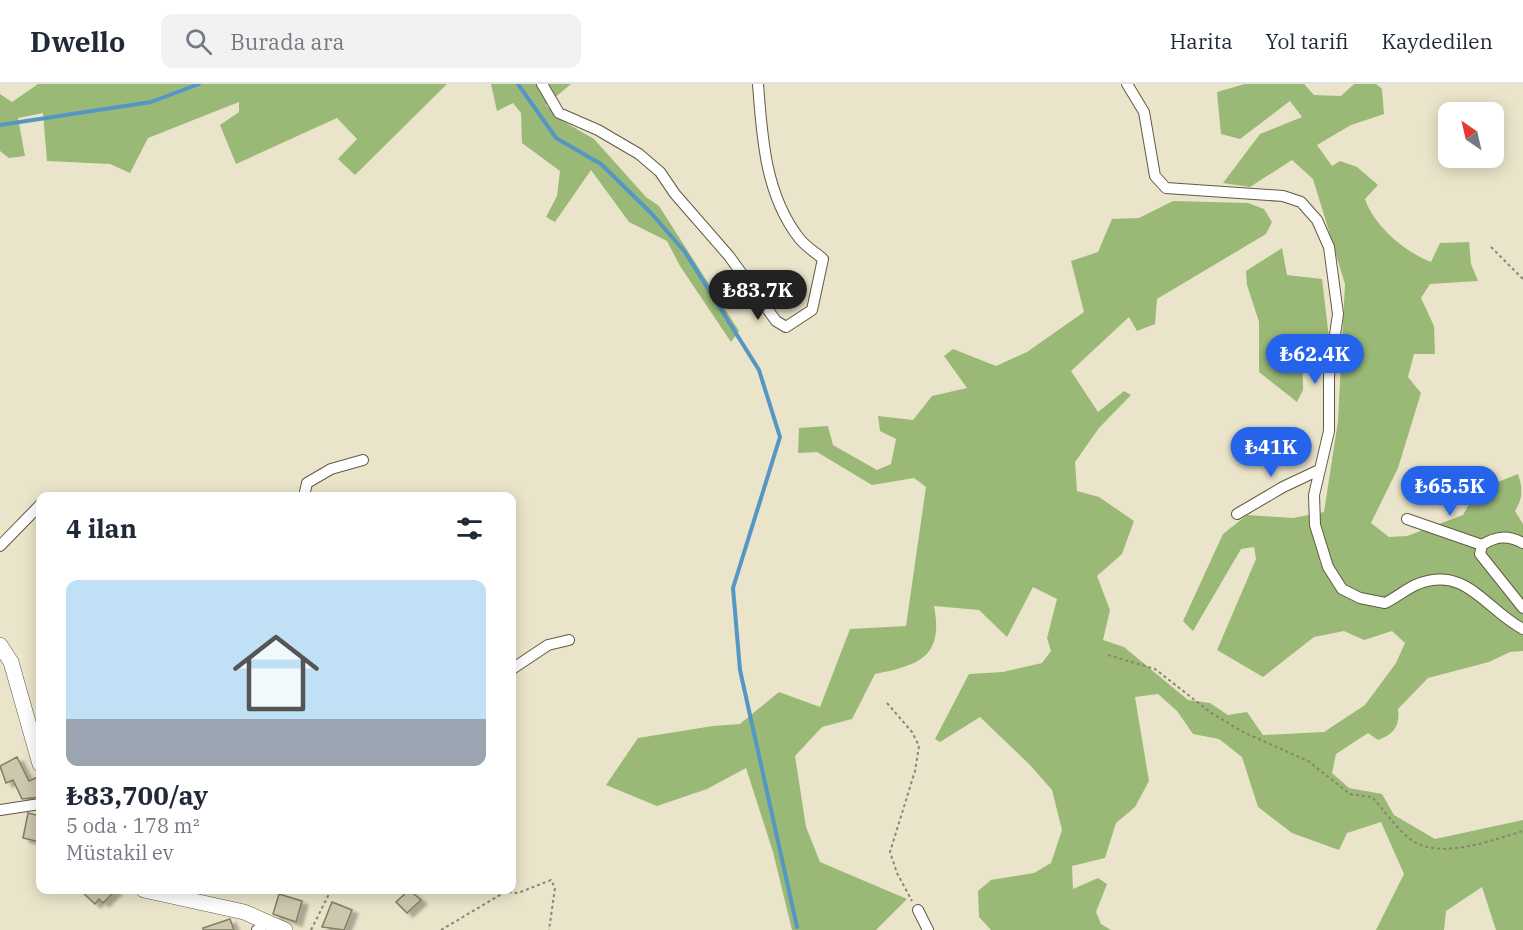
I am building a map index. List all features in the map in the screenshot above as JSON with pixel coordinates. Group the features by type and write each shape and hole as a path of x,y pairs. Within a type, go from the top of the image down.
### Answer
{"main road":[{"path":"0,645 10,662 36,750"},
{"path":"165,894 211,903 262,926 285,930"}],"street":[{"path":"542,84 558,113 598,130 639,154 660,172 675,194 729,256 776,321 786,327 812,310 824,259 799,239 774,191 763,145 758,84"},
{"path":"1127,84 1144,112 1155,176 1166,188 1283,196 1301,202 1317,220 1329,247 1338,314 1329,376 1329,431 1314,495 1314,525 1328,567 1342,589 1360,598 1385,603 1416,584 1441,579 1457,580 1523,629"},
{"path":"305,492 307,483 331,469 363,460"},
{"path":"1237,514 1283,487 1319,470"},
{"path":"0,546 36,509"},
{"path":"1407,519 1482,545"},
{"path":"1523,543 1512,538 1494,537 1482,545 1480,554 1523,608"},
{"path":"516,666 548,645 569,640"},
{"path":"0,810 36,805"},
{"path":"918,910 928,930"}],"path":[{"path":"1491,247 1523,279"},
{"path":"1108,655 1155,669 1210,712 1235,727 1308,761 1350,794 1372,797 1411,839 1435,849 1485,841 1523,831"},
{"path":"887,703 912,732 919,746 915,771 890,852 897,873 918,910"},
{"path":"516,893 550,880 555,888 549,930"},
{"path":"311,930 329,894"},
{"path":"441,930 502,894"}],"green space":[{"path":"38,84 447,84 355,175 338,159 357,139 337,118 236,164 220,125 239,112 239,102 148,138 130,173 110,164 47,161 43,113 18,118 25,156 9,158 0,151 0,94 12,102"},
{"path":"491,84 571,84 546,105 561,120 594,139 646,197 659,206 739,331 731,342 680,266 667,241 629,222 591,170 555,222 546,217 557,196 560,171 522,143 521,113 513,103 497,111"},
{"path":"1245,84 1304,84 1314,95 1341,96 1354,84 1376,84 1382,89 1384,114 1351,125 1317,145 1332,166 1340,161 1357,167 1378,185 1365,199 1369,209 1383,228 1411,252 1431,262 1440,243 1469,242 1471,264 1478,281 1430,284 1421,298 1434,326 1435,354 1414,354 1408,377 1421,393 1398,468 1371,523 1389,537 1407,536 1463,515 1477,490 1518,474 1521,493 1520,502 1515,511 1523,524 1523,651 1510,652 1489,662 1428,678 1398,709 1397,725 1392,732 1378,740 1368,733 1336,754 1332,773 1349,788 1382,794 1394,815 1435,839 1523,820 1523,930 1496,930 1482,887 1446,911 1444,930 1376,930 1404,874 1381,822 1347,833 1339,850 1292,833 1258,807 1242,757 1219,739 1193,734 1177,711 1158,694 1135,697 1149,781 1135,807 1116,823 1105,858 1072,866 1073,889 1098,878 1107,884 1096,912 1101,924 1111,930 991,930 979,917 978,891 991,880 1034,873 1051,863 1062,830 1052,790 1030,765 980,717 940,742 935,739 969,674 1003,672 1042,663 1051,651 1047,638 1057,599 1033,587 1007,637 979,610 934,606 935,637 925,656 904,667 875,674 852,719 822,727 795,756 806,827 820,862 907,899 876,930 792,930 773,852 746,768 707,789 657,806 606,785 638,738 740,724 779,692 820,707 850,629 906,626 926,487 914,478 872,485 817,452 798,453 799,428 828,426 833,445 877,470 891,464 896,439 880,431 878,416 913,420 932,396 967,388 944,356 953,349 996,366 1027,352 1084,312 1071,261 1098,252 1112,219 1139,218 1173,201 1248,203 1264,209 1272,222 1266,234 1157,299 1155,324 1137,331 1129,317 1071,371 1098,412 1124,391 1131,395 1099,428 1075,462 1077,491 1099,497 1134,521 1122,554 1097,576 1110,610 1103,640 1124,647 1188,700 1210,703 1228,715 1247,712 1263,735 1324,732 1365,705 1396,663 1405,643 1392,631 1364,640 1344,631 1314,637 1263,677 1217,650 1256,559 1254,547 1241,549 1193,631 1183,621 1223,534 1247,515 1293,518 1324,512 1338,421 1345,284 1313,179 1292,160 1250,187 1223,183 1260,134 1302,117 1290,101 1240,139 1221,134 1217,92"},
{"path":"1282,248 1287,275 1322,279 1329,338 1302,340 1303,390 1297,402 1259,372 1259,322 1247,285 1246,271"}],"building":[{"path":"17,757 29,781 36,778 36,797 22,799 13,780 6,783 0,766"},
{"path":"28,813 36,815 36,841 23,838"},
{"path":"84,894 112,894 103,903 99,899 95,904"},
{"path":"279,894 302,901 296,922 273,914"},
{"path":"405,894 414,894 421,900 407,913 396,902"},
{"path":"332,902 352,910 344,930 322,927"},
{"path":"230,919 234,930 203,930 203,928"}],"waterway":[{"path":"0,125 151,102 199,84"},
{"path":"518,84 556,138 601,164 651,213 685,252 759,370 780,437 733,588 740,670 797,927"}]}
